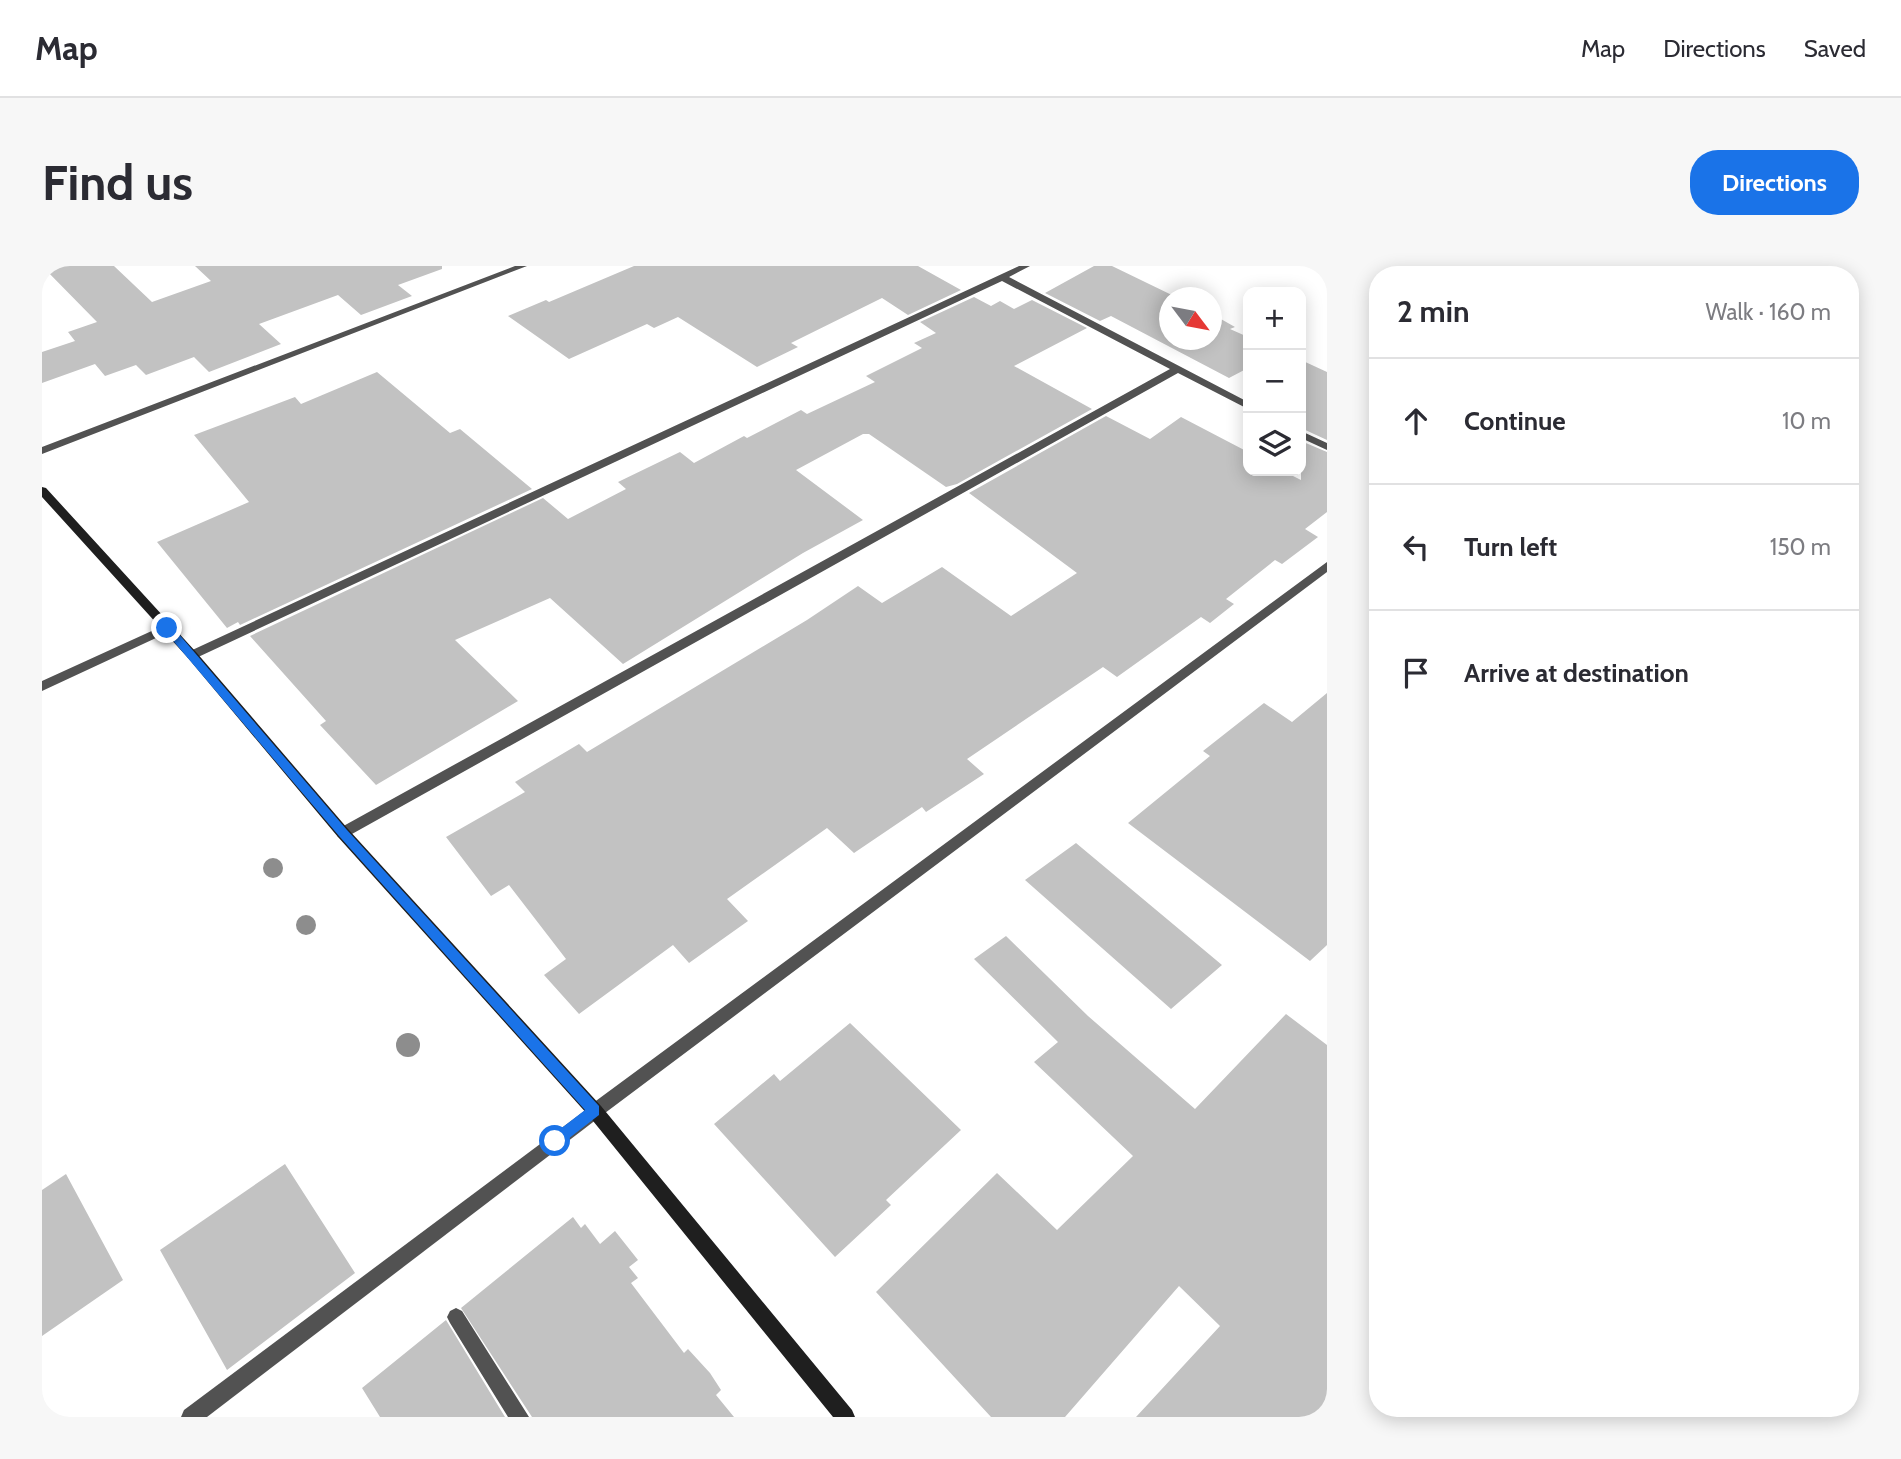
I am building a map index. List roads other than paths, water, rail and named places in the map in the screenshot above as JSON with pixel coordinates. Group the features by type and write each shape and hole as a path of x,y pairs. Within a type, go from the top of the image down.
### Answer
{"street":[{"path":"42,451 523,266"},
{"path":"192,655 1026,266"},
{"path":"1002,277 1243,403"},
{"path":"343,833 1178,369"},
{"path":"1306,436 1327,447"},
{"path":"42,490 192,655 343,833 595,1111 845,1417"},
{"path":"191,1417 595,1111 1327,566"},
{"path":"42,686 167,628"},
{"path":"456,1317 519,1417"}]}
